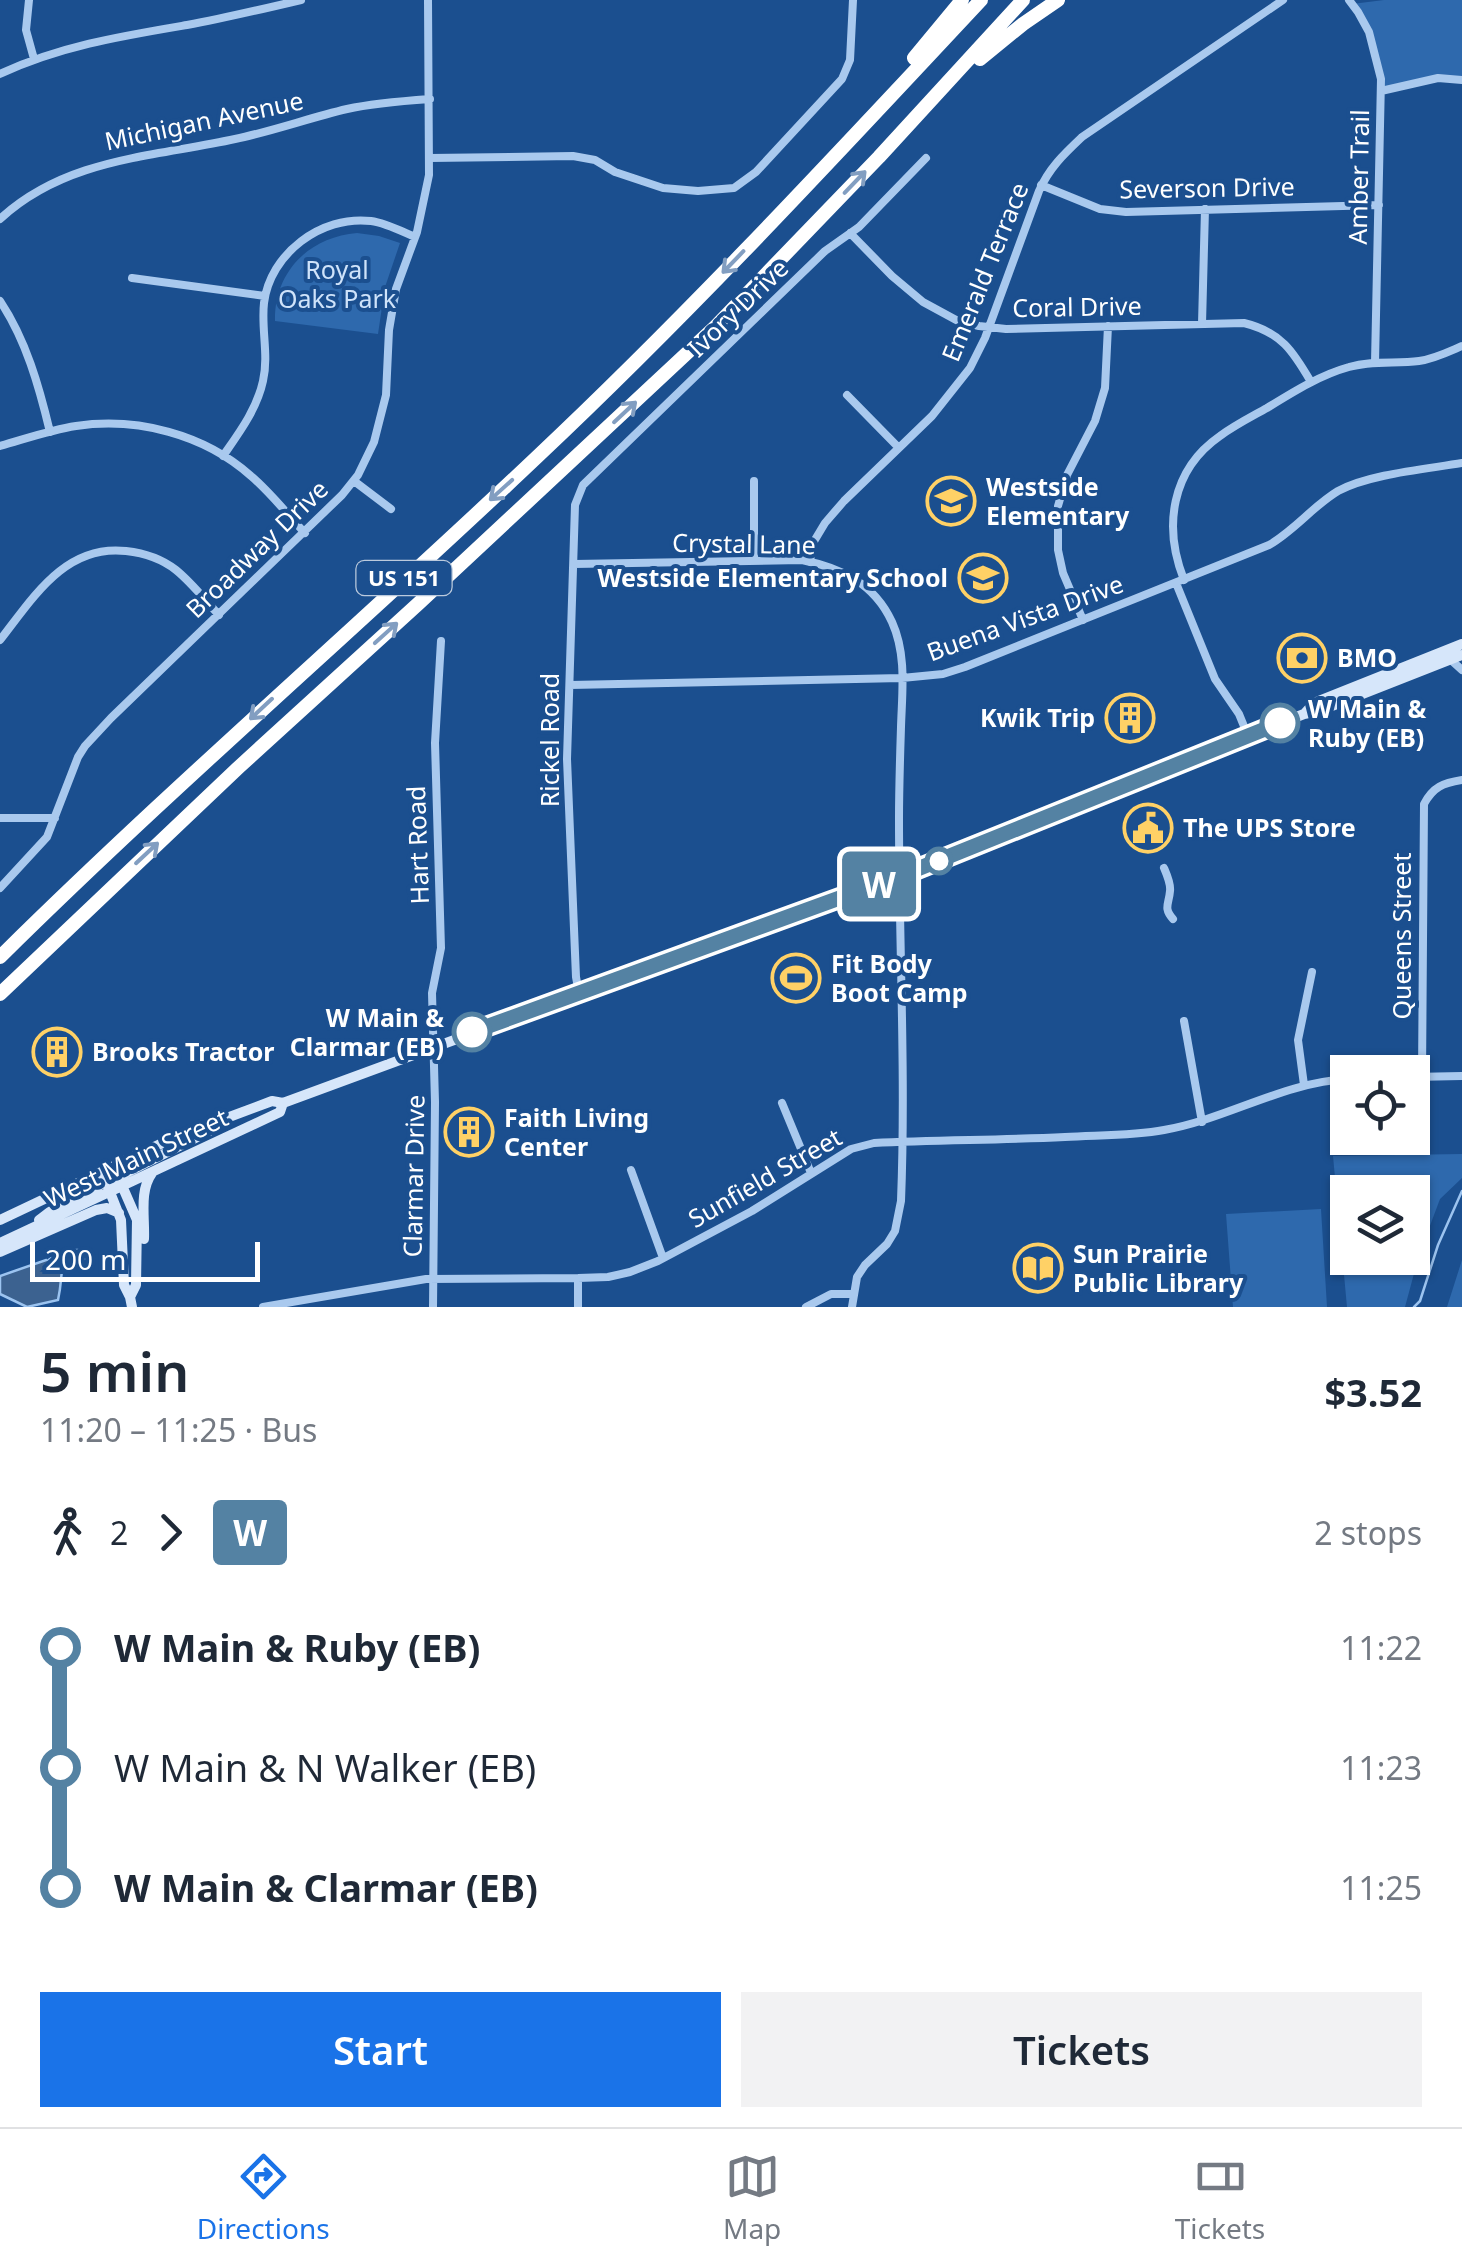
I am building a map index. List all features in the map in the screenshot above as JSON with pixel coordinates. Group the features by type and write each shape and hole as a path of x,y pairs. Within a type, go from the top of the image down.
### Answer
{"highway":[{"path":"801,192 962,0"},
{"name":"US 151","path":"0,957 653,345 981,0"},
{"name":"US 151","path":"0,994 239,766 716,326 900,135 1023,0"},
{"path":"900,135 987,52 1058,0"},
{"path":"0,1005 76,920"}],"main road":[{"name":"West Main Street","path":"1304,714 1314,704 1462,644"},
{"name":"West Main Street","path":"0,1243 112,1179 173,1138 272,1101 283,1103 900,876 1304,714 1457,658"},
{"name":"West Main Street","path":"0,1220 112,1179 154,1172 280,1112 283,1103"},
{"path":"137,1258 144,1246 145,1189 154,1172"},
{"path":"112,1179 120,1217 124,1285 131,1302"},
{"path":"112,1179 136,1220 136,1285 131,1302"},
{"path":"0,1252 107,1208 120,1217 128,1233 131,1255 137,1258"}],"street":[{"path":"29,0 26,30 34,59"},
{"path":"0,74 90,42 301,0"},
{"name":"Broadway Drive","path":"0,888 47,837 84,746 354,481 374,442 383,409 396,288 426,195 430,158 428,0"},
{"path":"430,158 573,156 595,160 616,172 663,188 734,188 764,165 842,78 850,60 853,0"},
{"name":"Emerald Terrace","path":"810,562 813,543 825,523 953,392 970,368 1047,174 1061,156 1283,0"},
{"name":"Amber Trail","path":"1348,0 1368,32 1381,79 1375,363"},
{"path":"1381,91 1438,78 1462,80"},
{"name":"Michigan Avenue","path":"0,219 55,181 97,165 234,139 344,110 430,99"},
{"name":"Ivory Drive","path":"581,488 825,251 859,227 926,158"},
{"name":"Severson Drive","path":"1042,186 1110,210 1379,204"},
{"path":"1202,324 1204,209"},
{"path":"223,456 244,426 263,384 265,296 282,260 316,232 343,222 372,222 415,237"},
{"name":"Coral Drive","path":"850,233 922,302 958,321 1006,329 1244,324 1278,337 1312,382"},
{"path":"132,278 265,296"},
{"path":"0,301 25,347 50,432"},
{"path":"1083,620 1063,573 1057,518 1067,475 1095,421 1105,388 1108,326"},
{"path":"1248,736 1215,680 1180,581 1172,533 1178,490 1188,470 1218,437 1312,382 1351,366 1418,361 1462,346"},
{"path":"847,395 899,448"},
{"path":"0,446 89,424 130,424 172,432 223,456 252,476 304,533"},
{"name":"Buena Vista Drive","path":"570,685 926,677 965,667 1269,544 1349,486 1462,463"},
{"path":"354,481 391,509"},
{"path":"754,481 754,560"},
{"name":"Rickel Road","path":"579,993 567,759 575,505 581,488"},
{"path":"0,640 58,571 82,556 108,551 130,551 160,560 176,570 219,615"},
{"name":"Crystal Lane","path":"574,564 810,562 854,577 884,606 894,626 902,678 901,1201 895,1230 887,1244 864,1265 853,1294"},
{"name":"Hart Road","path":"434,1046 432,993 442,948 436,743 440,641"},
{"path":"1457,658 1462,670"},
{"name":"Queens Street","path":"1418,1055 1422,816 1428,796 1439,786 1462,780"},
{"path":"0,818 56,818"},
{"path":"1164,868 1170,886 1166,904 1173,919"},
{"path":"1304,1085 1298,1040 1312,972"},
{"path":"1184,1021 1202,1122"},
{"name":"Clarmar Drive","path":"433,1307 434,1046"},
{"path":"1430,1077 1462,1076"},
{"name":"Sunfield Street","path":"263,1307 433,1279 618,1276 662,1258 752,1211 859,1146 1142,1134 1202,1122 1304,1085 1330,1080"},
{"path":"782,1104 811,1173"},
{"path":"631,1170 662,1258"},
{"path":"578,1278 578,1307"},
{"path":"806,1307 831,1294 853,1294 852,1307"}],"green space":[{"path":"1462,0 1462,80 1453,78 1381,91 1374,48 1352,4"},
{"name":"Royal Oaks Park","path":"357,233 400,243 385,287 378,334 275,321 281,287 298,260 324,242"},
{"path":"1462,1154 1462,1178 1440,1199 1430,1226 1430,1175 1335,1175 1333,1156"},
{"path":"1321,1209 1327,1307 1233,1307 1226,1214"},
{"path":"1462,1260 1462,1307 1447,1307"},
{"path":"1344,1275 1414,1275 1405,1307 1347,1307"}],"shaded area":[{"path":"75,1250 87,1250 92,1257 63,1268 58,1300 27,1307 0,1294 0,1276"}],"waterway":[{"path":"1414,1307 1420,1301 1438,1245 1462,1191"}],"bus line":[{"name":"W","path":"472,1032 900,876 1280,723"}],"place":[{"name":"Westside Elementary","path":"951,501"},
{"name":"Westside Elementary School","path":"983,578"},
{"name":"BMO","path":"1302,658"},
{"name":"Kwik Trip","path":"1130,718"},
{"name":"W Main & Ruby (EB)","path":"1280,723"},
{"name":"The UPS Store","path":"1148,828"},
{"name":"Fit Body Boot Camp","path":"796,978"},
{"name":"W Main & Clarmar (EB)","path":"472,1032"},
{"name":"Brooks Tractor","path":"57,1052"},
{"name":"Faith Living Center","path":"469,1132"},
{"name":"Sun Prairie Public Library","path":"1038,1268"}]}
